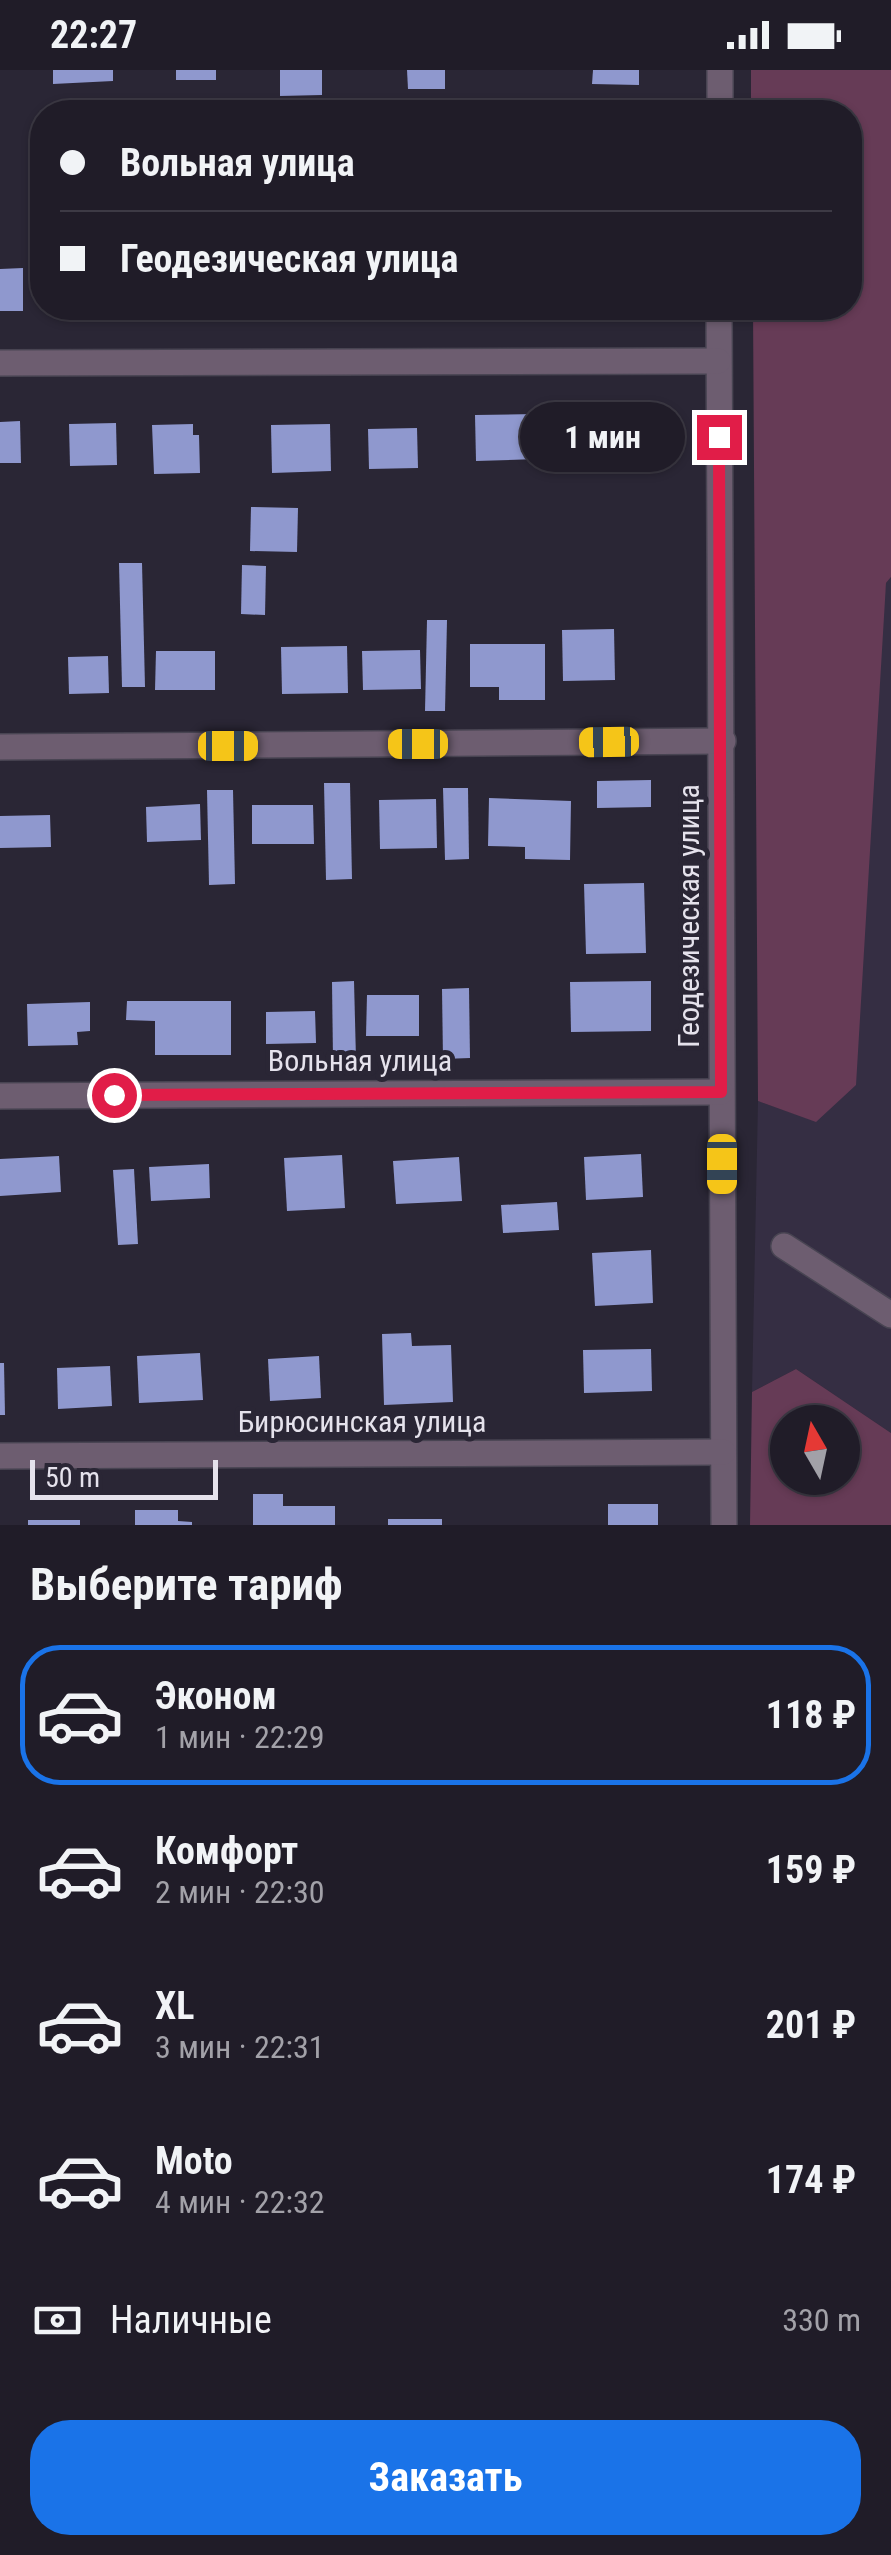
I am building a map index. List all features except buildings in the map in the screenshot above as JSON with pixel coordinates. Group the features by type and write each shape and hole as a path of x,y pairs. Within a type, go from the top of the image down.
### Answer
{"street":[{"path":"720,70 720,100"},
{"name":"Геодезическая улица","path":"719,320 724,1525"},
{"path":"0,363 718,361"},
{"path":"0,748 723,742"},
{"name":"Вольная улица","path":"0,1096 721,1092"},
{"path":"784,1246 891,1315"},
{"name":"Бирюсинская улица","path":"0,1456 724,1452"}],"shaded area":[{"path":"751,70 891,70 891,577 886,583 856,1085 816,1122 758,1101 753,320 862,320 862,100 751,100"},
{"path":"891,577 891,1433 860,1412 860,1405 849,1405 796,1369 752,1392 758,1101 815,1121 886,583"},
{"path":"796,1369 849,1405 770,1405 770,1495 860,1495 860,1412 891,1433 891,1525 750,1525 752,1392"}],"route":[{"path":"114,1095 721,1092 723,742 719,437"}]}
